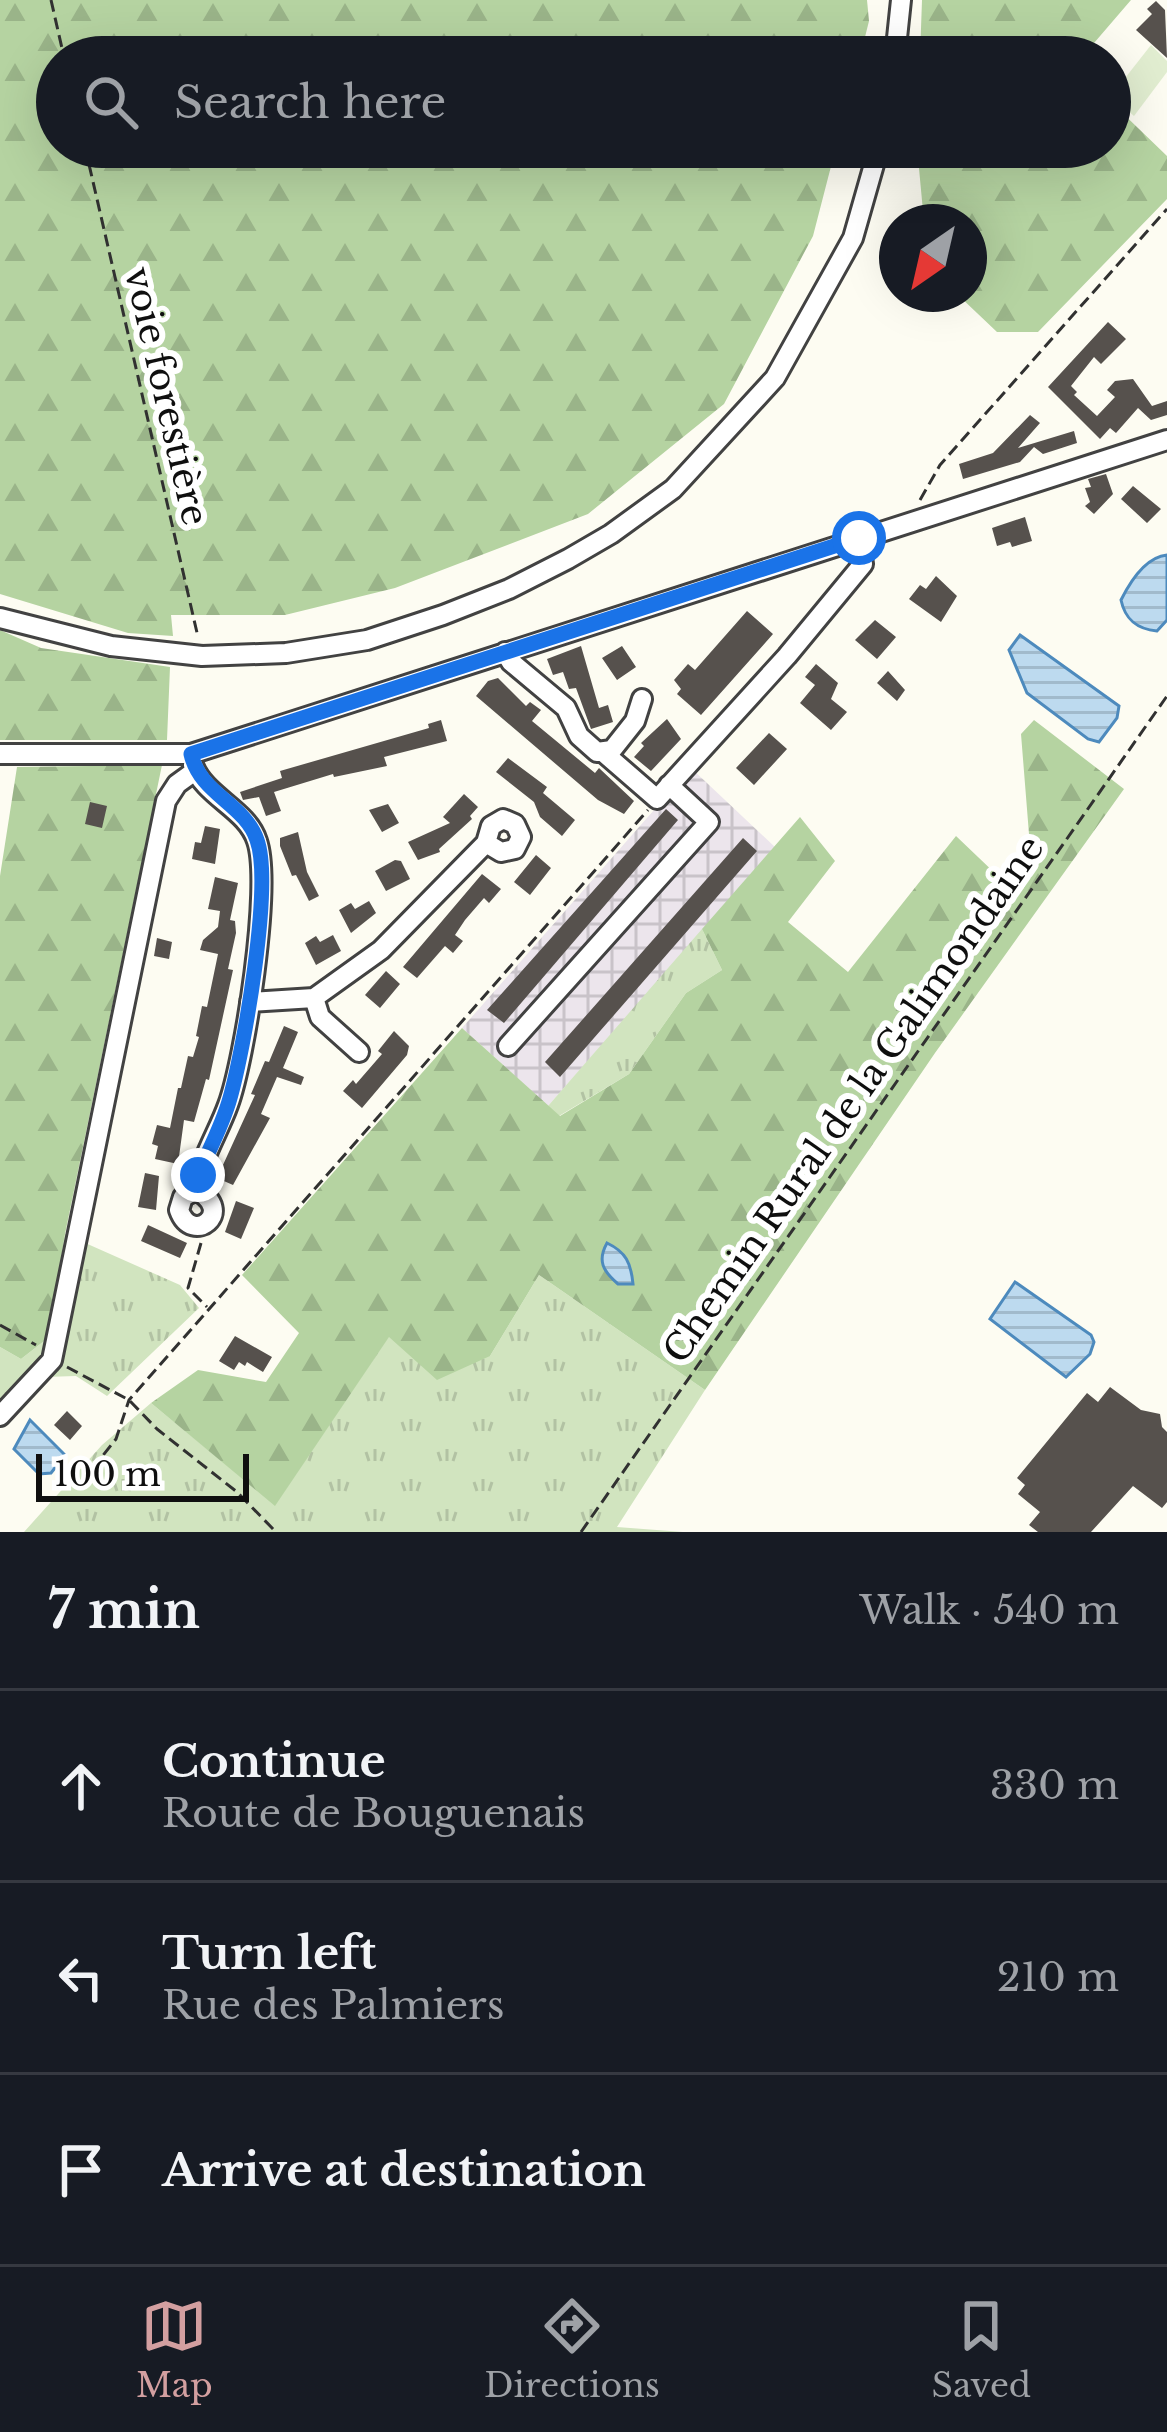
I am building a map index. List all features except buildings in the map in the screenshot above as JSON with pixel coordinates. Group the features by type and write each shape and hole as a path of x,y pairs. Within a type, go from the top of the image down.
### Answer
{"street":[{"path":"897,36 901,0"},
{"path":"0,618 111,646 202,656 286,653 346,643 443,615 568,559 611,535 673,489 775,378 853,238 873,168"},
{"path":"0,754 193,763 506,652 1167,440"},
{"path":"663,792 787,656 863,563 859,538"},
{"path":"506,652 511,662 566,708 590,748 709,822 508,1046"},
{"path":"604,753 612,750 635,721 642,699"},
{"path":"193,763 248,824 260,848 250,1002 230,1101 196,1190 183,1197 181,1217 194,1226 206,1225"},
{"path":"0,1415 52,1360 166,801 193,763"},
{"path":"250,1002 314,998 381,950 486,843"},
{"path":"314,998 320,1016 359,1052"}],"path":[{"path":"50,0 59,36"},
{"name":"voie forestière","path":"90,168 202,656"},
{"path":"910,520 940,466 1167,209"},
{"name":"Chemin Rural de la Galimondaine","path":"581,1532 1167,696"},
{"path":"81,1484 116,1439 129,1400 663,792"},
{"path":"206,1225 188,1288 208,1309"},
{"path":"0,1325 46,1351 52,1360 129,1400 237,1492 276,1532"}],"shaded area":[{"path":"691,768 776,848 548,1106 462,1028"}],"green space":[{"path":"0,0 867,0 865,36 36,36 36,168 831,168 813,236 724,404 588,514 395,588 285,615 171,615 173,636 128,633 0,594"},
{"path":"922,0 1131,0 1100,36 921,36"},
{"path":"1151,45 1167,61 1167,72 1134,116 1131,113 1131,70"},
{"path":"1131,121 1167,156 1167,199 1038,332 997,332 976,312 987,312 987,204 922,204 919,168 1131,168"},
{"path":"0,630 41,648 170,667 167,740 0,740"},
{"path":"1034,720 1124,789 935,1053 705,1390 539,1275 490,1356 437,1380 389,1337 275,1506 151,1403 198,1370 266,1382 299,1333 242,1275 462,1028 560,1116 629,1074 686,993 722,970 702,929 800,817 835,861 788,922 848,972 956,836 1000,878 1029,834 1021,734"},
{"path":"162,765 65,1234 48,1338 21,1359 0,1347 0,876 17,767"},
{"path":"702,929 722,970 686,993 629,1074 559,1116 548,1106"},
{"path":"65,1234 180,1285 199,1308 107,1396 76,1376 45,1377 0,1427 0,1347 21,1359 48,1338"},
{"path":"539,1275 705,1390 617,1527 683,1532 24,1532 102,1445 151,1403 275,1505 389,1336 490,1356"}],"water":[{"path":"1167,555 1167,620 1157,631 1150,630 1133,622 1121,600 1146,565"},
{"path":"1020,635 1119,706 1117,718 1099,742 1088,739 1027,693 1009,650"},
{"path":"607,1243 626,1259 633,1284 618,1284 605,1270 602,1255"},
{"path":"1015,1282 1091,1335 1090,1354 1066,1377 990,1319"},
{"path":"30,1420 65,1455 51,1473 39,1474 14,1449"}],"route":[{"path":"198,1175 230,1101 250,1002 260,848 248,824 195,771 191,754 859,538"}]}
